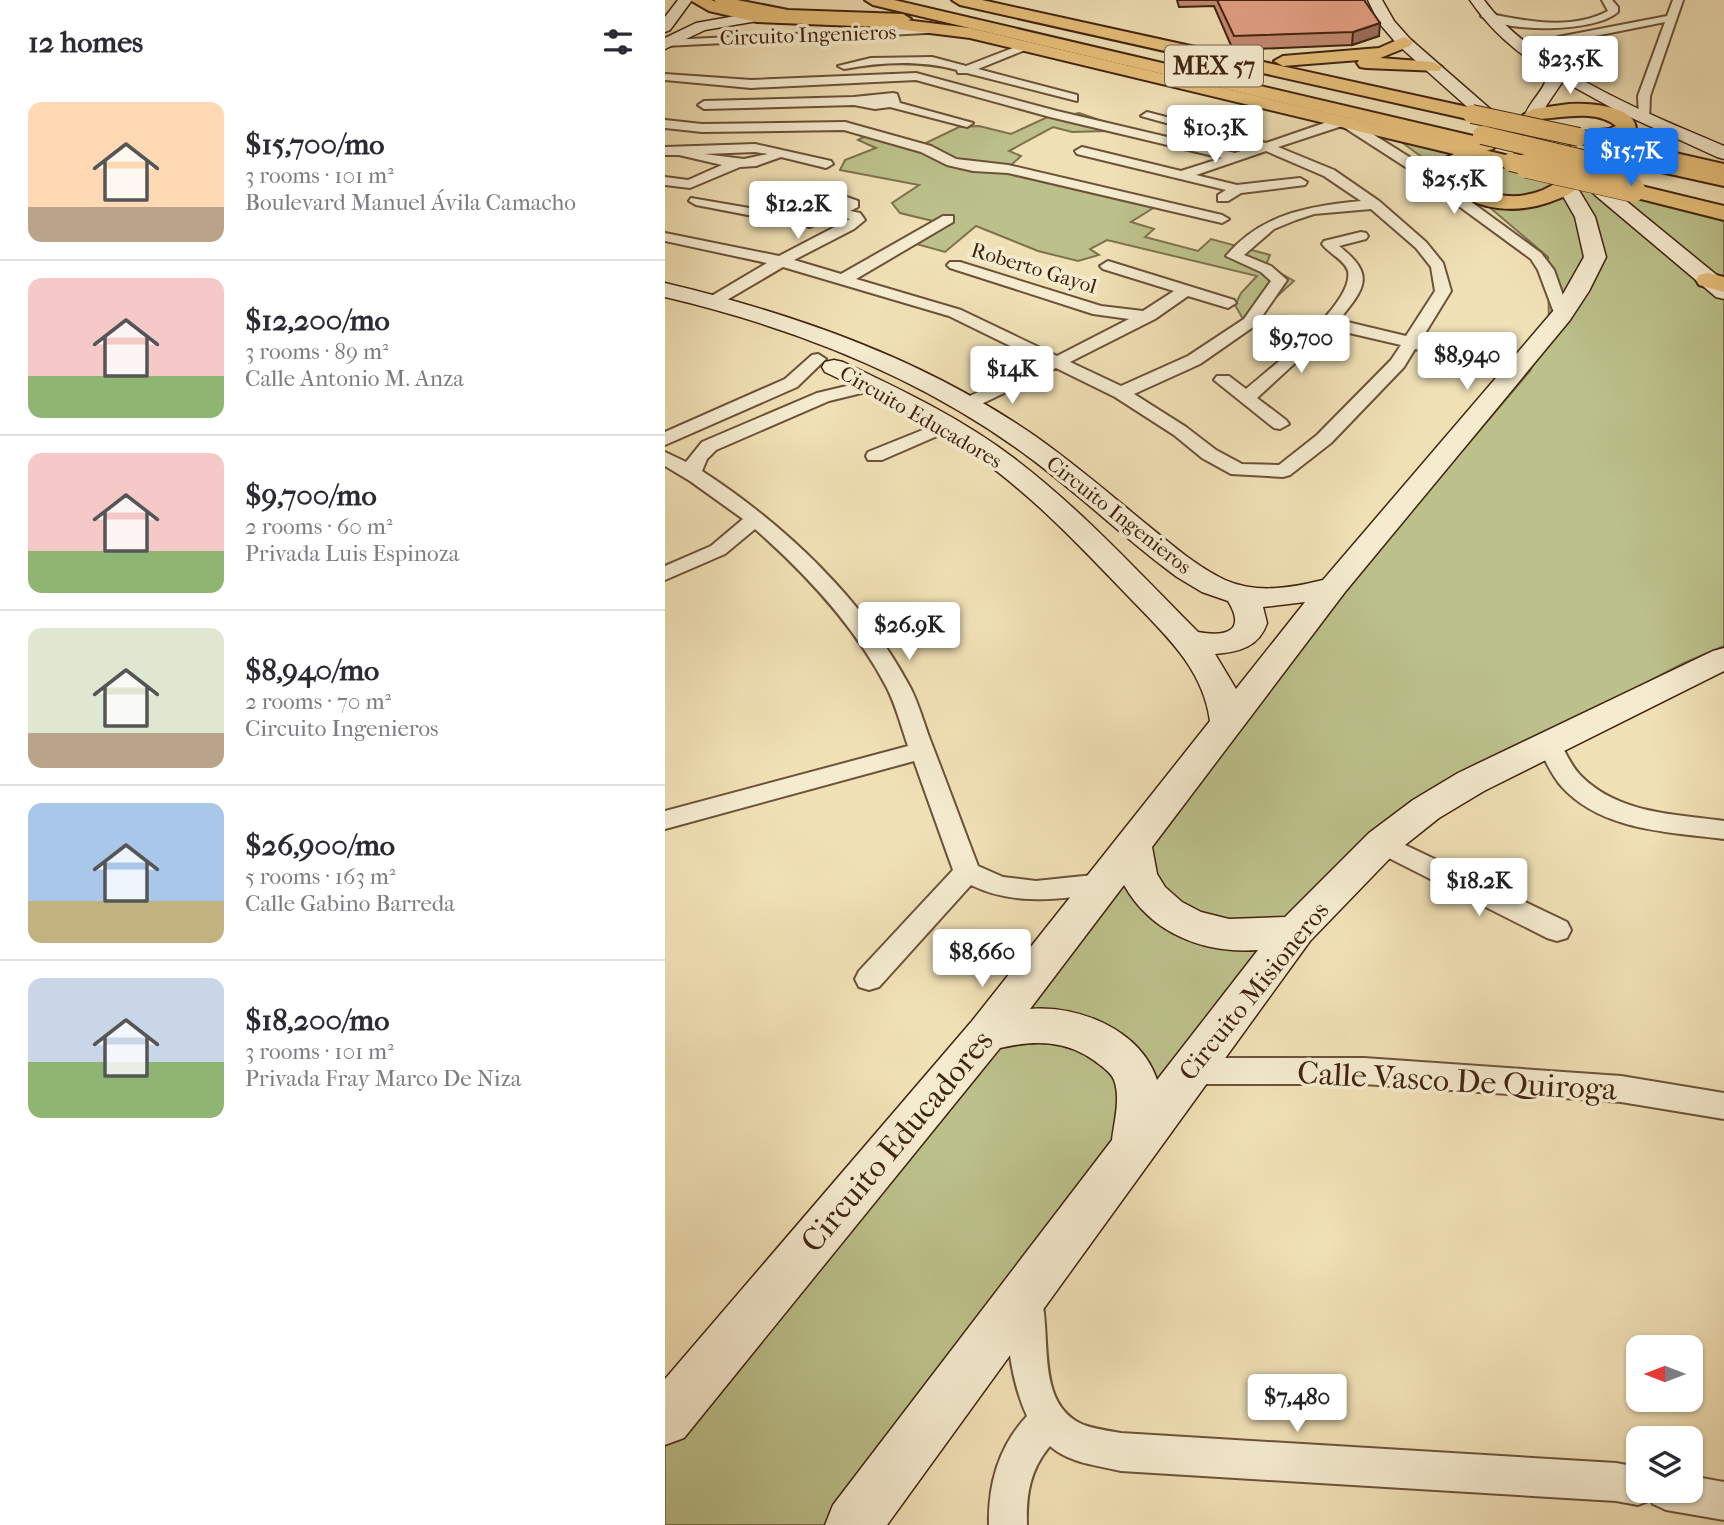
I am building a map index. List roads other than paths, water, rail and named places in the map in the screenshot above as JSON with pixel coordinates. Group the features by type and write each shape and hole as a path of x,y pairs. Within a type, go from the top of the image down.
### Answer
{"main road":[{"path":"666,35 685,0"},
{"path":"698,0 716,8 758,17 893,23 949,29 958,9"},
{"path":"722,0 752,10 777,13 908,19 956,27 958,9"},
{"name":"MEX 57","path":"873,0 1488,140 1622,172 1724,201"},
{"path":"918,0 1622,172 1724,191"},
{"path":"926,0 958,9 1334,84 1488,140"},
{"path":"1334,586 1562,315 1595,257 1585,217 1567,186 1404,42 1387,23 1375,0"},
{"path":"1476,0 1486,16 1505,34 1549,65 1645,118 1724,153"},
{"path":"958,9 1026,46 1343,121 1488,140 1613,135 1626,129 1626,125 1616,117 1594,111 1565,110 1533,115"},
{"name":"Circuito Ingenieros","path":"666,35 701,26 758,17"},
{"path":"1225,61 1266,62 1369,54 1392,50 1404,42"},
{"path":"1334,84 1329,77 1331,71 1353,64 1396,63 1433,67"},
{"path":"1533,115 1556,83 1549,65"},
{"path":"1533,115 1602,191 1719,286"},
{"path":"1579,137 1724,170"},
{"path":"1488,140 1450,163 1445,169 1477,196 1500,202 1537,201 1567,186"},
{"path":"1622,172 1724,213"},
{"name":"MEX 57","path":"1622,172 1724,180"},
{"name":"Circuito Ingenieros","path":"665,290 714,301 837,342 965,405 1033,446 1184,569 1219,587 1240,595 1271,597 1290,596 1334,586"},
{"name":"Circuito Educadores","path":"665,309 740,330 818,359 872,384 1004,463 1056,508 1187,639 1215,678 1225,699 1228,726"},
{"name":"Circuito Educadores","path":"665,1419 987,1033 1228,726 1334,586"},
{"path":"1187,639 1217,645 1239,640 1254,621 1240,595"},
{"name":"Circuito Misioneros","path":"853,1525 1296,930 1382,844 1426,809 1471,782 1724,658"},
{"path":"1133,846 1138,876 1155,901 1184,922 1220,933 1259,936 1296,930"},
{"path":"987,1033 1040,1024 1062,1027 1082,1032 1122,1057 1135,1075 1139,1100 1133,1147"}],"street":[{"path":"1607,0 1613,7 1613,12 1608,16"},
{"path":"1645,118 1644,96 1678,0"},
{"path":"1486,16 1528,24 1560,24 1608,16 1638,26"},
{"path":"1549,65 1546,47 1562,39 1671,18"},
{"name":"Circuito Ingenieros","path":"666,35 949,29"},
{"path":"704,105 854,101 901,96 1026,46"},
{"path":"844,66 919,60 967,69 1073,98"},
{"path":"691,113 756,73"},
{"path":"665,77 737,84 916,76 1230,159 1267,185"},
{"path":"665,88 682,79"},
{"path":"901,96 967,123 946,135"},
{"path":"665,237 780,261 955,313 1121,393 1209,454 1238,470 1283,471 1324,439 1398,363 1443,291 1438,265 1421,245 1374,204 1329,173 1267,147 1147,116"},
{"path":"1184,175 1343,121 1425,173 1536,256 1546,270 1562,315"},
{"path":"665,124 702,128 845,126 926,149 952,162 973,167 1008,169 1222,219"},
{"path":"1101,141 1078,154 1184,175 1237,189 1300,182"},
{"path":"1698,142 1724,145"},
{"path":"684,153 771,148 779,153 826,164"},
{"path":"665,151 736,164"},
{"path":"665,181 690,184 736,164 762,161 779,153"},
{"path":"1199,214 1237,189"},
{"path":"696,201 810,223 853,204 827,194"},
{"path":"1121,393 1193,360 1250,322 1279,280 1266,269 1234,256 1269,226 1312,210 1374,204"},
{"path":"714,301 780,261 828,235 852,226 858,220 855,216 838,212"},
{"path":"844,279 948,219"},
{"path":"810,223 809,227 813,230 828,235"},
{"path":"1246,398 1329,323 1355,286 1356,273 1349,260 1329,244 1360,236"},
{"name":"Roberto Gayol","path":"938,276 971,256"},
{"name":"Roberto Gayol","path":"955,265 1099,311 1149,316"},
{"name":"Roberto Gayol","path":"1108,266 1228,303"},
{"path":"965,405 1116,334 1187,290"},
{"name":"Roberto Gayol","path":"1099,311 1116,334"},
{"path":"1329,323 1518,368"},
{"path":"665,439 791,383 818,359"},
{"path":"1223,380 1280,424"},
{"path":"692,472 698,457 709,446 823,397 872,384"},
{"path":"875,456 945,426"},
{"path":"665,458 692,472 754,520 835,594 869,638 898,687 967,873 999,887 1036,891 1103,884"},
{"path":"665,574 718,550 754,520"},
{"path":"1549,745 1571,781 1594,801 1619,812 1645,818 1724,830"},
{"path":"665,820 922,751"},
{"path":"1382,844 1557,930"},
{"path":"869,979 967,873"},
{"name":"Calle Vasco De Quiroga","path":"1189,1071 1364,1071 1621,1089 1724,1106"},
{"path":"1026,1290 1028,1360 1034,1390 1049,1420 1073,1441 1121,1452 1626,1484"},
{"path":"1008,1525 1010,1480 1018,1457 1031,1437 1049,1420"},
{"path":"1703,1497 1724,1501"}]}
